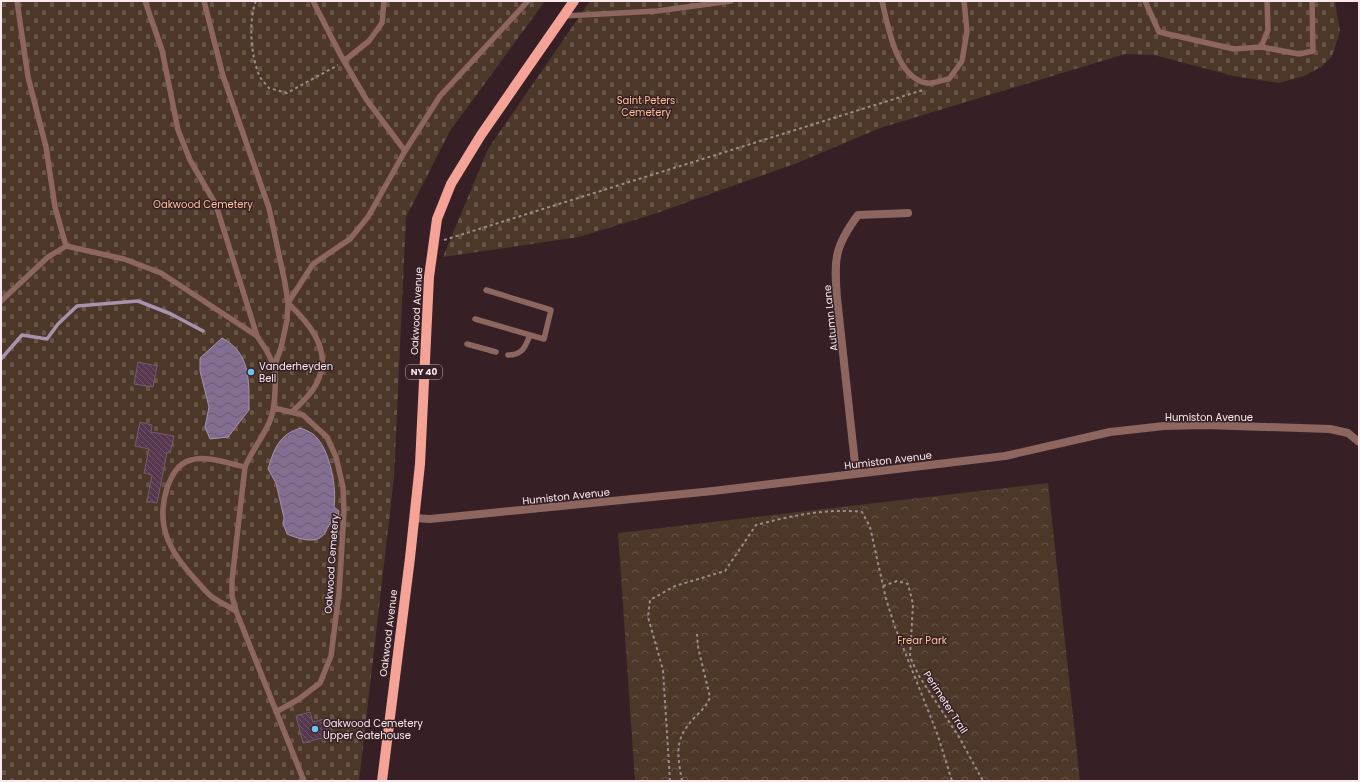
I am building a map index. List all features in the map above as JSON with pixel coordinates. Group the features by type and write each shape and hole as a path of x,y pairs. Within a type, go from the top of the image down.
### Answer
{"main road":[{"name":"Oakwood Avenue","path":"382,781 420,464 429,277 437,219 451,184 481,135 574,1"}],"street":[{"name":"Autumn Lane","path":"856,473 837,298 835,271 836,254 845,233 858,215 908,213"},
{"name":"Humiston Avenue","path":"414,518 437,518 705,492 1005,456 1110,432 1164,426 1205,425 1330,429 1348,433 1359,442"}],"lane":[{"path":"17,1 28,77 46,147 55,207 66,246"},
{"path":"145,1 162,50 178,130 190,160 216,205 257,336 265,348 274,367"},
{"path":"204,1 224,76 269,208 288,303 288,320 281,348 274,367 274,408 271,419 251,453 245,467 232,580 232,596 236,611 304,781"},
{"path":"313,1 344,61 366,99 404,151"},
{"path":"344,61 369,41 382,23 384,1"},
{"path":"288,303 313,264 350,239 368,217 404,151 440,96 528,1"},
{"path":"564,16 657,11 730,1"},
{"path":"882,1 894,48 910,75 928,83 949,79 962,62 967,31 964,1"},
{"path":"1145,1 1160,32 1234,49 1261,47 1299,54 1313,51 1312,1"},
{"path":"1261,47 1268,30 1267,1"},
{"path":"1,301 48,257 66,246 124,259 161,273 257,336"},
{"path":"475,319 544,339 551,310 486,290"},
{"path":"288,303 299,313 316,336 323,360 320,378 309,394 292,412"},
{"path":"508,355 516,355 525,348 530,335"},
{"path":"467,344 496,352"},
{"name":"Oakwood Cemetery","path":"274,408 303,415 327,437 338,464 343,487 344,512 339,593 332,656 320,683 299,699 276,712"},
{"path":"236,611 211,596 180,563 171,548 165,530 162,513 164,498 171,477 181,464 193,459 207,459 245,467"}],"path":[{"path":"256,1 253,8 251,38 259,76 269,88 287,93 344,61"},
{"path":"433,243 928,89 928,83"},
{"path":"670,781 663,670 648,617 650,600 675,586 725,571 756,525 805,513 842,510 862,512 870,527 883,586 895,627 937,733 952,781"},
{"name":"Perimeter Trail","path":"883,586 897,581 908,584 913,604 910,657 919,676 959,737 982,781"},
{"path":"682,781 677,745 682,733 708,704 710,698 698,647 697,634"}],"green space":[{"name":"Oakwood Cemetery","path":"1,1 545,1 450,131 406,217 394,477 359,781 1,781"},
{"name":"Saint Peters Cemetery","path":"590,1 1335,1 1340,32 1332,56 1321,67 1304,76 1279,83 1234,76 1154,55 1125,54 880,128 797,163 654,214 579,237 443,257 488,149"},
{"name":"Frear Park","path":"1048,483 1080,781 635,781 618,533"}],"water":[{"path":"222,338 231,344 243,360 248,379 249,410 228,437 210,439 205,427 209,407 200,371 200,358"},
{"path":"301,428 315,436 322,444 326,452 332,471 335,499 334,507 339,511 338,517 331,522 323,536 314,540 297,538 287,534 283,523 284,518 276,483 268,469 275,449 282,438 287,434"}],"building":[{"path":"138,362 157,366 153,387 134,384"},
{"path":"140,422 152,425 151,432 174,436 170,453 167,452 157,503 147,501 152,475 144,473 149,449 135,446"},
{"name":"Oakwood Cemetery Upper Gatehouse","path":"310,712 313,722 328,718 333,735 303,743 296,716"}],"waterway":[{"path":"1,359 22,335 47,339 58,324 77,306 138,301 171,314 203,331"}],"place":[{"name":"Vanderheyden Bell","path":"251,372"},
{"name":"Oakwood Cemetery Upper Gatehouse","path":"315,729"}]}
